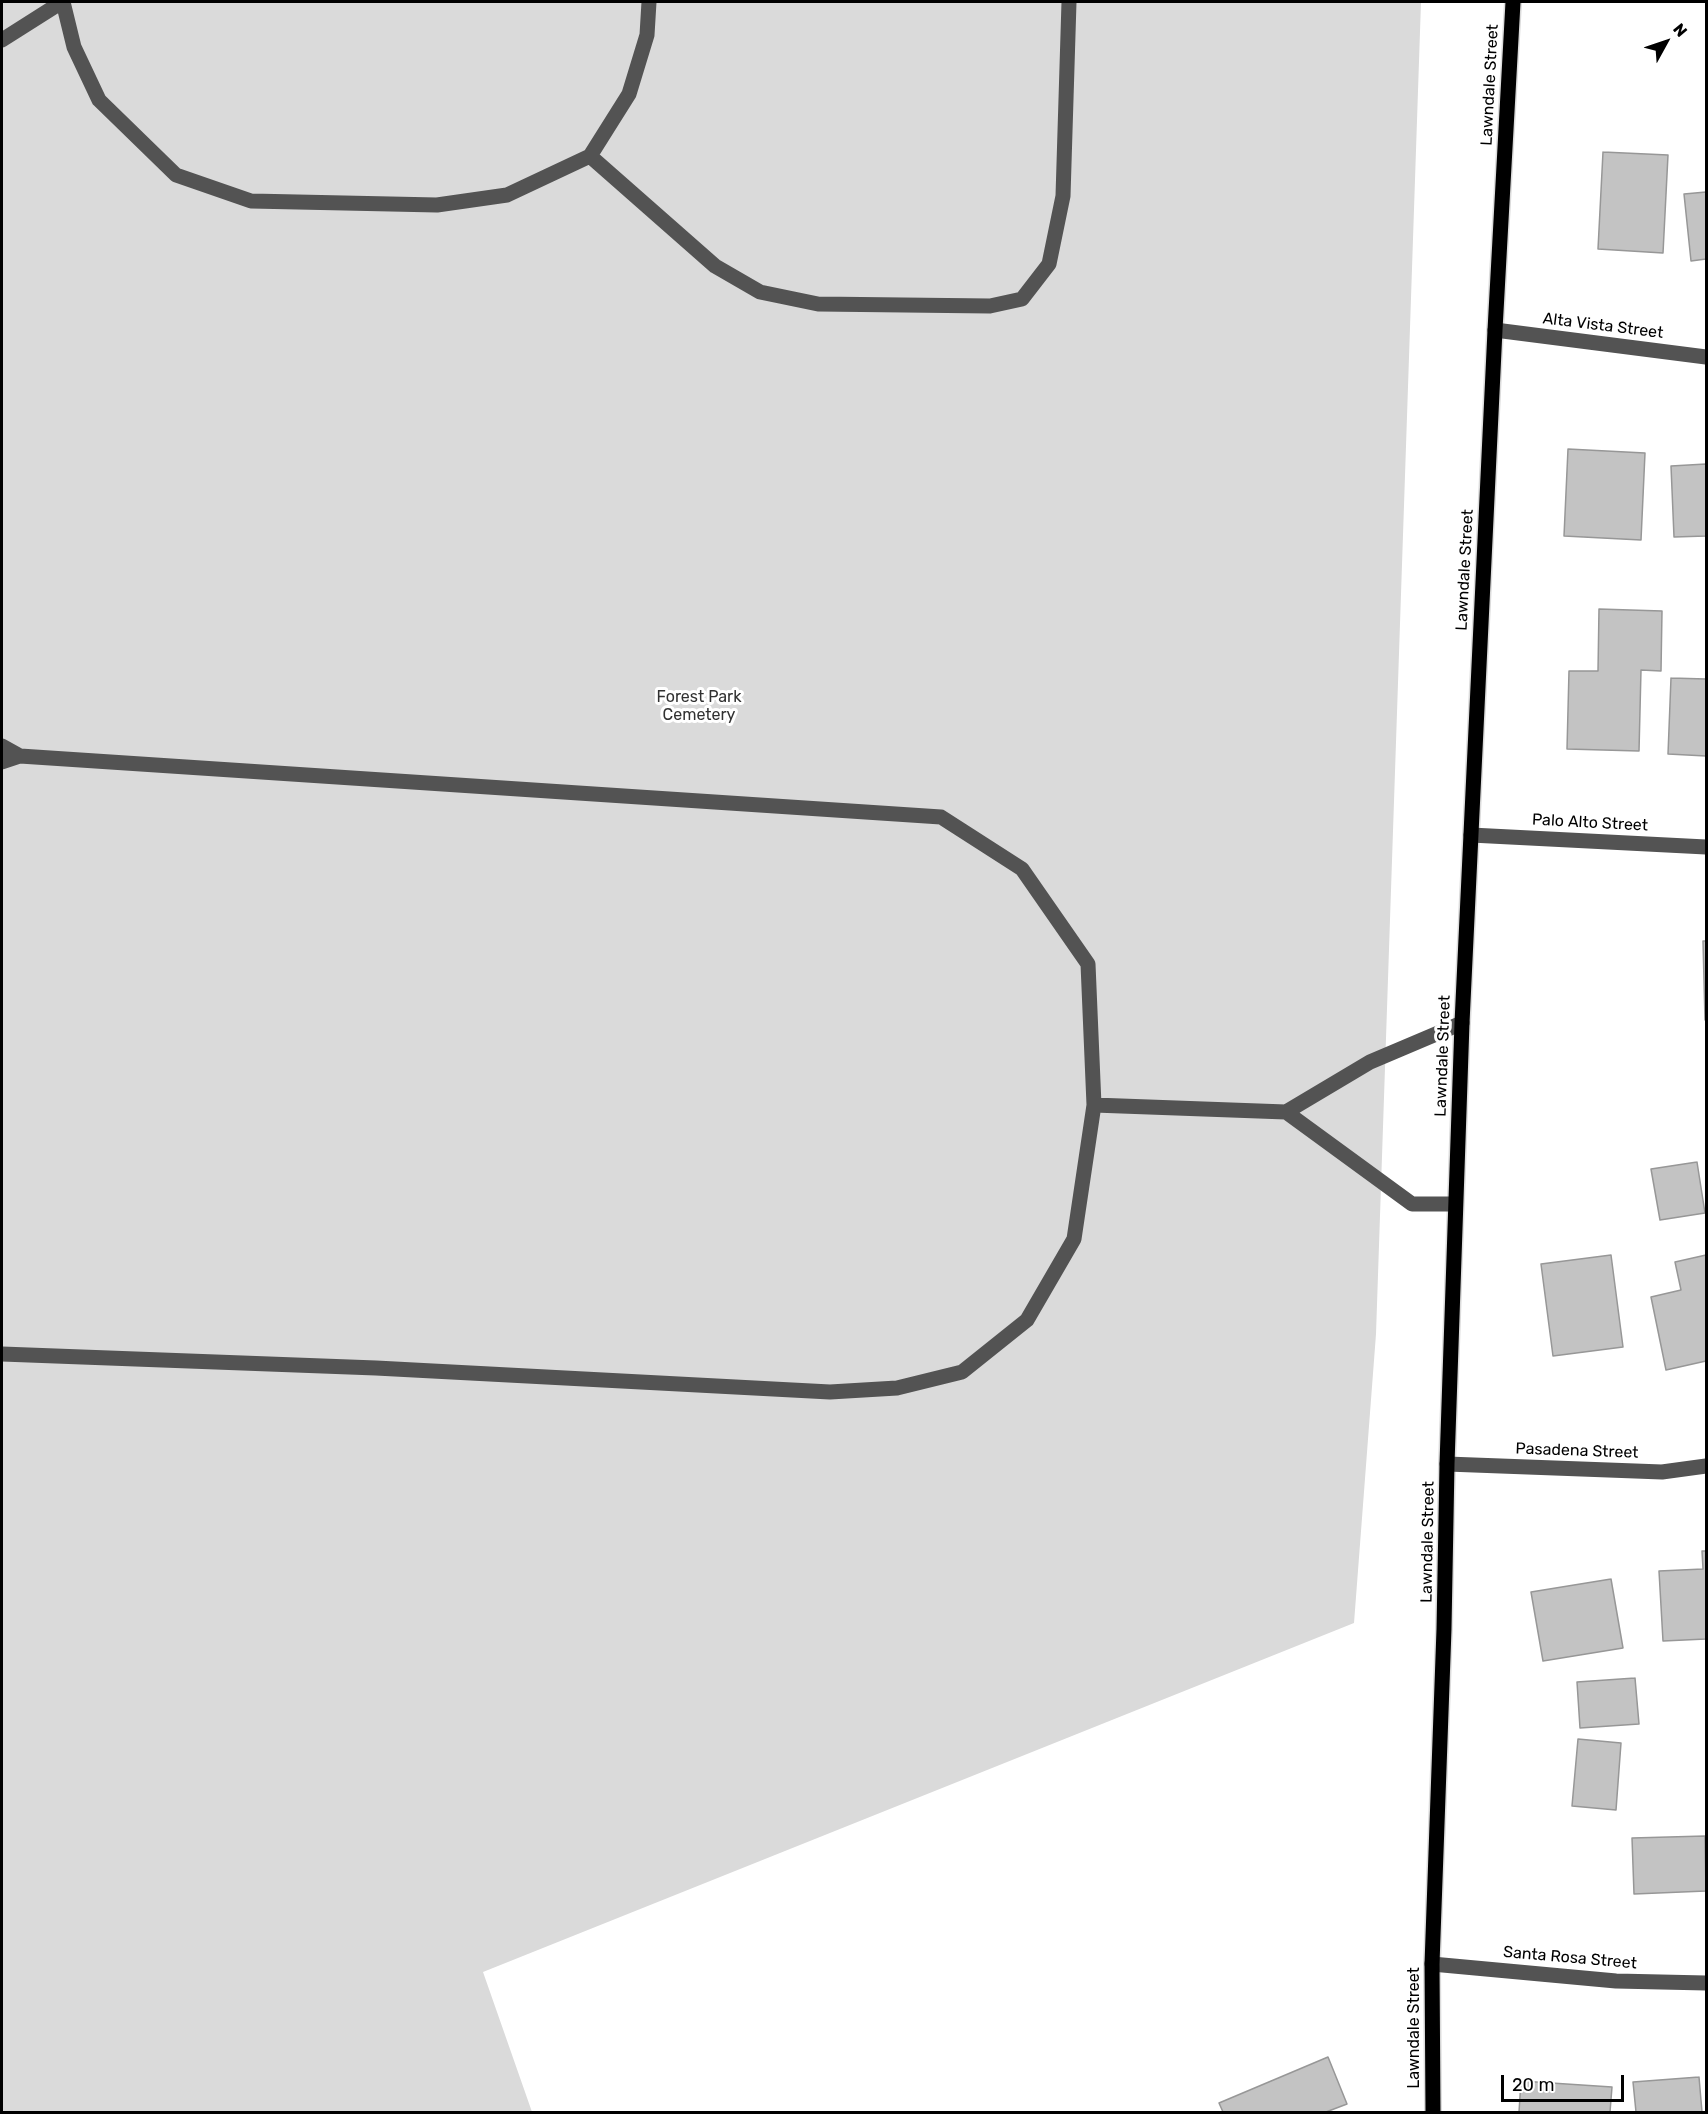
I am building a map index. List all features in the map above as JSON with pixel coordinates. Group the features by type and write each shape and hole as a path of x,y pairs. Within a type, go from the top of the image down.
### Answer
{"main road":[{"name":"Lawndale Street","path":"1433,2112 1432,1964 1461,1023 1513,2"}],"street":[{"path":"2,40 63,2 74,47 99,100 176,175 251,201 437,206 507,195 590,156 628,94 647,35 649,2"},
{"path":"590,156 714,266 760,291 818,304 990,306 1022,299 1049,264 1063,196 1069,2"},
{"name":"Alta Vista Street","path":"1495,330 1707,357"},
{"path":"2,746 20,756"},
{"path":"2,762 20,756 940,817 1022,869 1088,964 1094,1105 1074,1239 1026,1320 962,1372 897,1388 830,1392 376,1368 2,1354"},
{"name":"Palo Alto Street","path":"1471,835 1707,847"},
{"path":"1094,1105 1286,1112 1370,1062 1461,1023"},
{"path":"1286,1112 1412,1204 1455,1204"},
{"name":"Pasadena Street","path":"1447,1464 1662,1472 1707,1466"},
{"name":"Santa Rosa Street","path":"1432,1964 1616,1981 1707,1983"}],"green space":[{"name":"Forest Park Cemetery","path":"2,2 1421,2 1376,1334 1354,1623 483,1972 532,2112 2,2112"}],"building":[{"path":"1603,152 1668,155 1663,253 1598,249"},
{"path":"1706,192 1706,259 1691,261 1684,194"},
{"path":"1568,449 1645,453 1641,540 1564,536"},
{"path":"1706,464 1706,536 1674,537 1671,466"},
{"path":"1599,609 1662,611 1661,671 1641,670 1639,751 1567,749 1569,671 1598,671"},
{"path":"1671,678 1706,679 1706,756 1668,754"},
{"path":"1703,941 1706,941 1706,1020 1705,1020"},
{"path":"1697,1162 1705,1213 1660,1220 1651,1169"},
{"path":"1611,1255 1623,1347 1553,1356 1541,1264"},
{"path":"1706,1255 1706,1361 1666,1370 1651,1297 1681,1290 1675,1262"},
{"path":"1702,1551 1706,1551 1706,1639 1663,1641 1659,1571 1703,1569"},
{"path":"1611,1579 1623,1648 1543,1661 1531,1592"},
{"path":"1635,1678 1639,1724 1580,1728 1577,1682"},
{"path":"1578,1739 1621,1743 1616,1810 1572,1806"},
{"path":"1705,1836 1706,1891 1634,1894 1632,1838"},
{"path":"1328,2057 1347,2104 1326,2112 1223,2112 1219,2103"},
{"path":"1699,2077 1702,2112 1636,2112 1633,2082"},
{"path":"1521,2081 1612,2087 1610,2112 1519,2112"}]}
